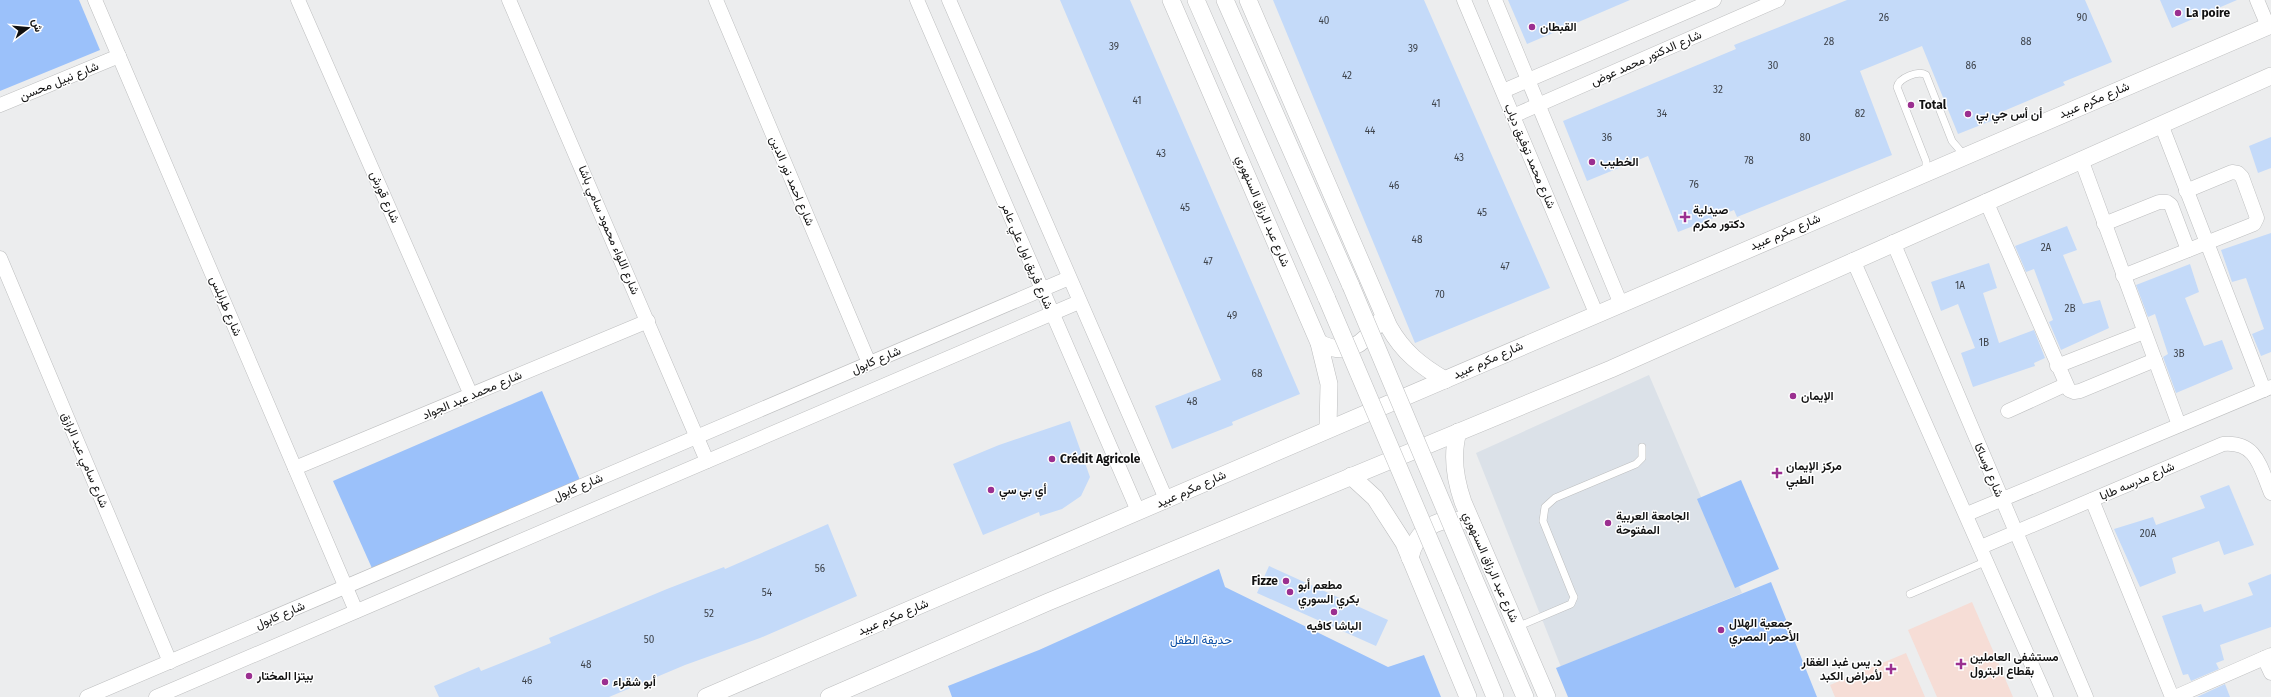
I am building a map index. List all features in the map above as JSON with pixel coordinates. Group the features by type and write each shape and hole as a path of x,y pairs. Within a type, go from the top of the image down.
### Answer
{"street":[{"name":"شارع طرابلس","path":"95,0 356,611"},
{"name":"شارع قورش","path":"298,0 471,395"},
{"name":"شارع اللواء محمود سامي باشا","path":"509,0 707,461"},
{"name":"شارع احمد نور الدين","path":"716,0 869,363"},
{"name":"شارع فريق اول علي عامر","path":"917,0 1041,290 1138,511"},
{"path":"949,0 1079,302 1166,499"},
{"name":"شارع عبد الرزاق السنهوري","path":"1171,0 1320,343 1329,384 1328,428"},
{"path":"1196,0 1333,313 1495,697"},
{"path":"1226,0 1357,301 1525,697"},
{"path":"1248,0 1396,341 1406,353 1418,363 1445,380"},
{"name":"شارع محمد توفيق دياب","path":"1464,0 1596,313"},
{"path":"1495,0 1540,105 1620,302"},
{"path":"1503,91 1691,5 1714,0"},
{"name":"شارع الدكتور محمد عوض","path":"1513,116 1778,0"},
{"path":"2258,0 2269,25"},
{"name":"شارع مكرم عبيد","path":"706,697 1328,428 1445,380 1620,302 2269,25"},
{"name":"شارع نبيل محسن","path":"0,105 119,56"},
{"path":"829,697 1056,599 1611,369 1893,242 2271,76"},
{"path":"1967,514 2268,388 2206,242 2161,124"},
{"path":"2080,159 2179,425"},
{"path":"2123,276 2254,224 2256,212 2242,177 2238,173 2232,172 2186,191"},
{"path":"1986,201 2065,385 2074,392 2080,391 2155,360"},
{"path":"2104,224 2159,202 2167,202 2171,205 2188,250"},
{"name":"شارع لوساكا","path":"1893,242 2086,697"},
{"name":"شارع سامي عبد الرازق","path":"0,258 170,662"},
{"path":"1853,260 1967,514 2046,697"},
{"name":"شارع كابول","path":"87,697 1069,278"},
{"path":"156,697 1079,302"},
{"path":"1320,343 1337,349 1355,346 1370,335 1384,316"},
{"name":"شارع محمد عبد الجواد","path":"295,468 648,321"},
{"path":"2057,366 2144,332"},
{"path":"2008,411 2065,385"},
{"name":"شارع عبد الرزاق السنهوري","path":"1458,432 1455,444 1455,473 1471,524 1547,697"},
{"name":"شارع مدرسه طابا","path":"1981,547 2223,444 2236,443 2248,448 2256,458 2271,493"},
{"path":"1350,476 1364,486 1385,512 1410,558 1468,697"},
{"path":"2092,500 2172,697"},
{"path":"1410,558 1416,540 1421,533 1436,523 1454,520 1471,524"},
{"path":"2176,697 2268,657 2271,673"}],"lane":[{"path":"1926,172 1926,161 1897,87 1901,80 1918,73 1926,75 1952,141 1964,155"},
{"path":"1517,627 1571,604 1573,601 1572,593 1543,521 1545,508 1555,498 1636,464 1642,458 1642,447"},
{"path":"1910,594 1987,561"}],"shaded area":[{"name":"الجامعة العربية المفتوحة","path":"1649,375 1742,593 1561,667 1476,453"},
{"name":"مستشفى العاملين بقطاع البترول","path":"1972,602 2013,697 1937,697 1908,630"},
{"name":"د. يس غبد الغقار لأمراض الكبد","path":"1906,653 1925,697 1835,697 1830,685"}],"green space":[{"path":"0,0 79,0 100,50 0,91"},
{"path":"542,391 583,487 375,575 333,481"},
{"path":"1741,480 1779,569 1735,588 1697,499"},
{"name":"حديقة الطفل","path":"1219,569 1225,587 1388,667 1424,655 1441,697 952,697 948,686 1039,650"},
{"name":"جمعية الهلال الأحمر المصري","path":"1771,582 1817,697 1568,697 1556,668"}],"building":[{"path":"1060,0 1130,0 1300,394 1232,422 1233,425 1172,449 1155,406 1221,380"},
{"path":"1273,0 1424,0 1550,288 1415,343"},
{"path":"1508,0 1630,0 1527,44"},
{"path":"1847,0 2085,0 2112,62 2063,82 2065,85 1999,113 2001,117 1958,134 1922,46 1860,71 1892,155 1737,217 1734,210 1678,232 1648,156 1587,181 1563,121 1736,49 1734,45"},
{"path":"2160,0 2237,0 2172,28"},
{"path":"2271,137 2271,168 2258,173 2249,146"},
{"path":"2067,226 2077,250 2063,255 2083,304 2100,300 2109,328 2061,350 2049,322 2053,320 2034,269 2026,272 2015,246"},
{"path":"2271,233 2271,352 2261,356 2252,334 2264,329 2246,278 2232,282 2221,250"},
{"path":"1989,263 1997,288 1983,293 1999,343 2034,330 2045,358 2034,363 2035,366 1973,387 1961,353 1975,348 1958,304 1941,311 1931,282"},
{"path":"2190,264 2199,292 2185,298 2204,346 2222,340 2233,369 2176,393 2163,357 2168,354 2155,314 2148,317 2136,285"},
{"path":"1070,421 1090,477 1081,496 1062,509 1040,516 1039,512 983,535 953,464 999,445"},
{"path":"2229,485 2254,545 2224,555 2219,541 2172,558 2176,573 2140,587 2114,529 2153,517 2156,525 2205,508 2200,496"},
{"path":"828,524 857,596 760,638 685,665 609,697 439,697 434,686 479,667 481,671 551,643 549,638 667,589 724,567 725,569"},
{"path":"1269,566 1388,620 1376,646 1257,593"},
{"path":"2271,574 2271,627 2220,645 2224,660 2216,663 2219,669 2191,681 2188,674 2183,675 2162,616 2201,604 2204,612 2253,595 2248,583"},
{"path":"2225,684 2230,697 2197,697"}],"place":[{"name":"La poire","path":"2178,13"},
{"name":"القبطان","path":"1532,27"},
{"name":"Total","path":"1911,105"},
{"name":"أن أس جي بي","path":"1968,114"},
{"name":"الخطيب","path":"1592,162"},
{"name":"صيدلية دكتور مكرم","path":"1685,217"},
{"name":"الإيمان","path":"1793,396"},
{"name":"Crédit Agricole","path":"1052,459"},
{"name":"مركز الإيمان الطبي","path":"1777,473"},
{"name":"أي بي سي","path":"991,490"},
{"name":"الجامعة العربية المفتوحة","path":"1608,523"},
{"name":"Fizze","path":"1286,581"},
{"name":"مطعم أبو بكري السوري","path":"1290,592"},
{"name":"الباشا كافيه","path":"1334,612"},
{"name":"جمعية الهلال الأحمر المصري","path":"1721,630"},
{"name":"مستشفى العاملين بقطاع البترول","path":"1961,664"},
{"name":"د. يس غبد الغقار لأمراض الكبد","path":"1891,669"},
{"name":"بيتزا المختار","path":"249,676"},
{"name":"أبو شقراء","path":"605,682"}]}
